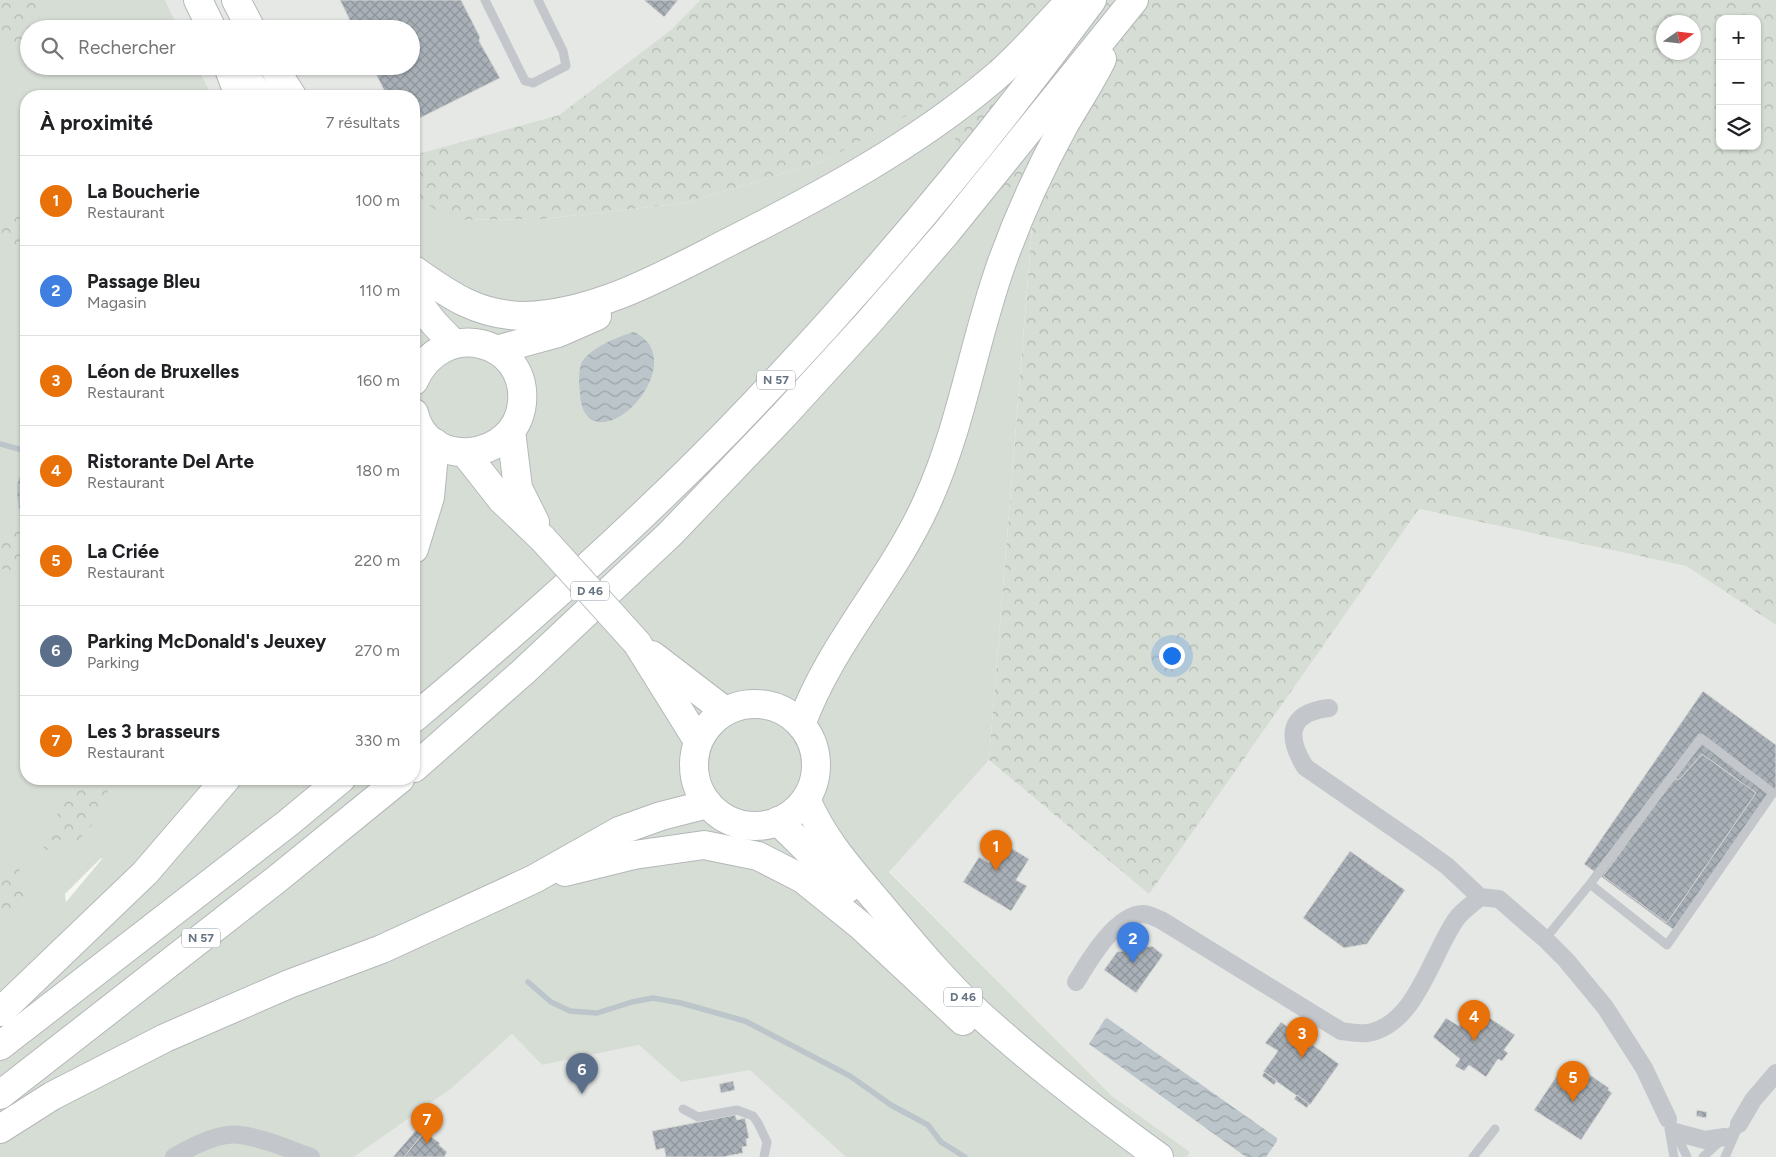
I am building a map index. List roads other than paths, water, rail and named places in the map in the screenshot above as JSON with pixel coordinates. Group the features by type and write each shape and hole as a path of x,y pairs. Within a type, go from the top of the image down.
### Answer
{"main road":[{"path":"198,0 208,20"},
{"path":"236,0 246,20"},
{"path":"420,274 451,297 470,306 491,312 523,316 550,314 590,304 655,280 768,222 865,169 994,79 1071,0"},
{"name":"N 57","path":"420,713 483,660 603,552 754,405 899,244 1038,74 1092,0"},
{"path":"801,725 812,694 915,529 938,478 956,429 986,314 1001,265 1019,220 1039,173 1090,84 1131,4"},
{"name":"N 57","path":"420,763 523,672 670,534 784,415 870,322 946,233 1131,4"},
{"path":"231,75 237,90"},
{"path":"244,75 255,90"},
{"path":"279,75 288,90"},
{"path":"496,350 514,347 566,329 617,307 655,280"},
{"path":"420,305 432,322 453,344"},
{"path":"420,365 440,349 453,344 468,342 482,344 496,350 508,360 516,373 521,387 522,403 518,418 511,431 498,443 482,451 464,453 449,450 435,443 423,431 420,425"},
{"name":"D 46","path":"511,431 518,488 543,539"},
{"path":"420,530 430,497 435,443"},
{"name":"D 46","path":"464,453 502,500 543,539 637,643 725,711"},
{"name":"D 46","path":"637,643 698,741"},
{"path":"758,703 774,706 789,714 801,725 812,744 816,765 812,786 806,799 791,814 778,821 760,826 741,824 723,817 708,804 697,785 694,763 698,741 705,729 725,711 741,705 758,703"},
{"path":"0,1012 144,873 221,785"},
{"name":"N 57","path":"0,1046 280,829 334,785"},
{"name":"N 57","path":"0,1095 276,880 393,785"},
{"name":"D 46","path":"806,799 817,825 854,873 913,944 978,1012 1054,1076 1159,1157"},
{"path":"0,1129 52,1096 165,1038 289,984 382,949 534,879 619,831 661,816 708,804"},
{"name":"D 46","path":"778,821 822,863 899,944 962,1021 1035,1086 1133,1157"},
{"path":"534,879 634,856 704,845 758,856 804,878 860,925 962,1021"}],"street":[{"path":"1328,708 1312,710 1300,718 1294,731 1295,751 1305,767 1447,866 1480,897 1499,899 1545,939 1566,960 1604,1007 1644,1068 1671,1125 1706,1140 1725,1137"},
{"path":"1076,982 1090,958 1119,925 1132,916 1144,914 1161,920 1341,1031 1367,1033 1387,1026 1404,1009 1426,977 1457,918 1480,897"},
{"path":"1739,1124 1753,1100 1776,1073"},
{"path":"174,1157 189,1148 213,1139 238,1134 310,1157"}],"lane":[{"path":"485,0 525,81 533,83 566,66 563,51 538,0"},
{"path":"1545,939 1590,884 1702,738 1773,793 1667,944 1590,884"},
{"path":"683,1109 698,1117 737,1110 752,1116 764,1134 766,1142 765,1156 756,1157"},
{"path":"1703,1157 1739,1124"},
{"path":"1725,1157 1739,1124"},
{"path":"1671,1125 1674,1157"},
{"path":"1671,1125 1687,1157"},
{"path":"1473,1157 1494,1129"}],"water":[{"path":"634,332 649,344 654,359 652,376 644,392 632,407 618,417 604,422 591,419 582,407 579,377 582,362 598,347"},
{"path":"20,476 20,510 17,497"},
{"path":"1107,1018 1277,1138 1277,1141 1266,1157 1246,1157 1089,1044"}],"waterway":[{"path":"0,444 20,449"},
{"path":"528,982 551,1002 570,1011 597,1013 632,1002 653,998 681,1003 745,1021 850,1076 891,1105 928,1125 941,1142 965,1157"}],"place":[{"name":"La Boucherie","path":"996,871"},
{"name":"Passage Bleu","path":"1133,963"},
{"name":"Ristorante Del Arte","path":"1474,1041"},
{"name":"Léon de Bruxelles","path":"1302,1058"},
{"name":"Parking McDonald's Jeuxey","path":"582,1094"},
{"name":"La Criée","path":"1573,1102"},
{"name":"Les 3 brasseurs","path":"427,1144"}]}
